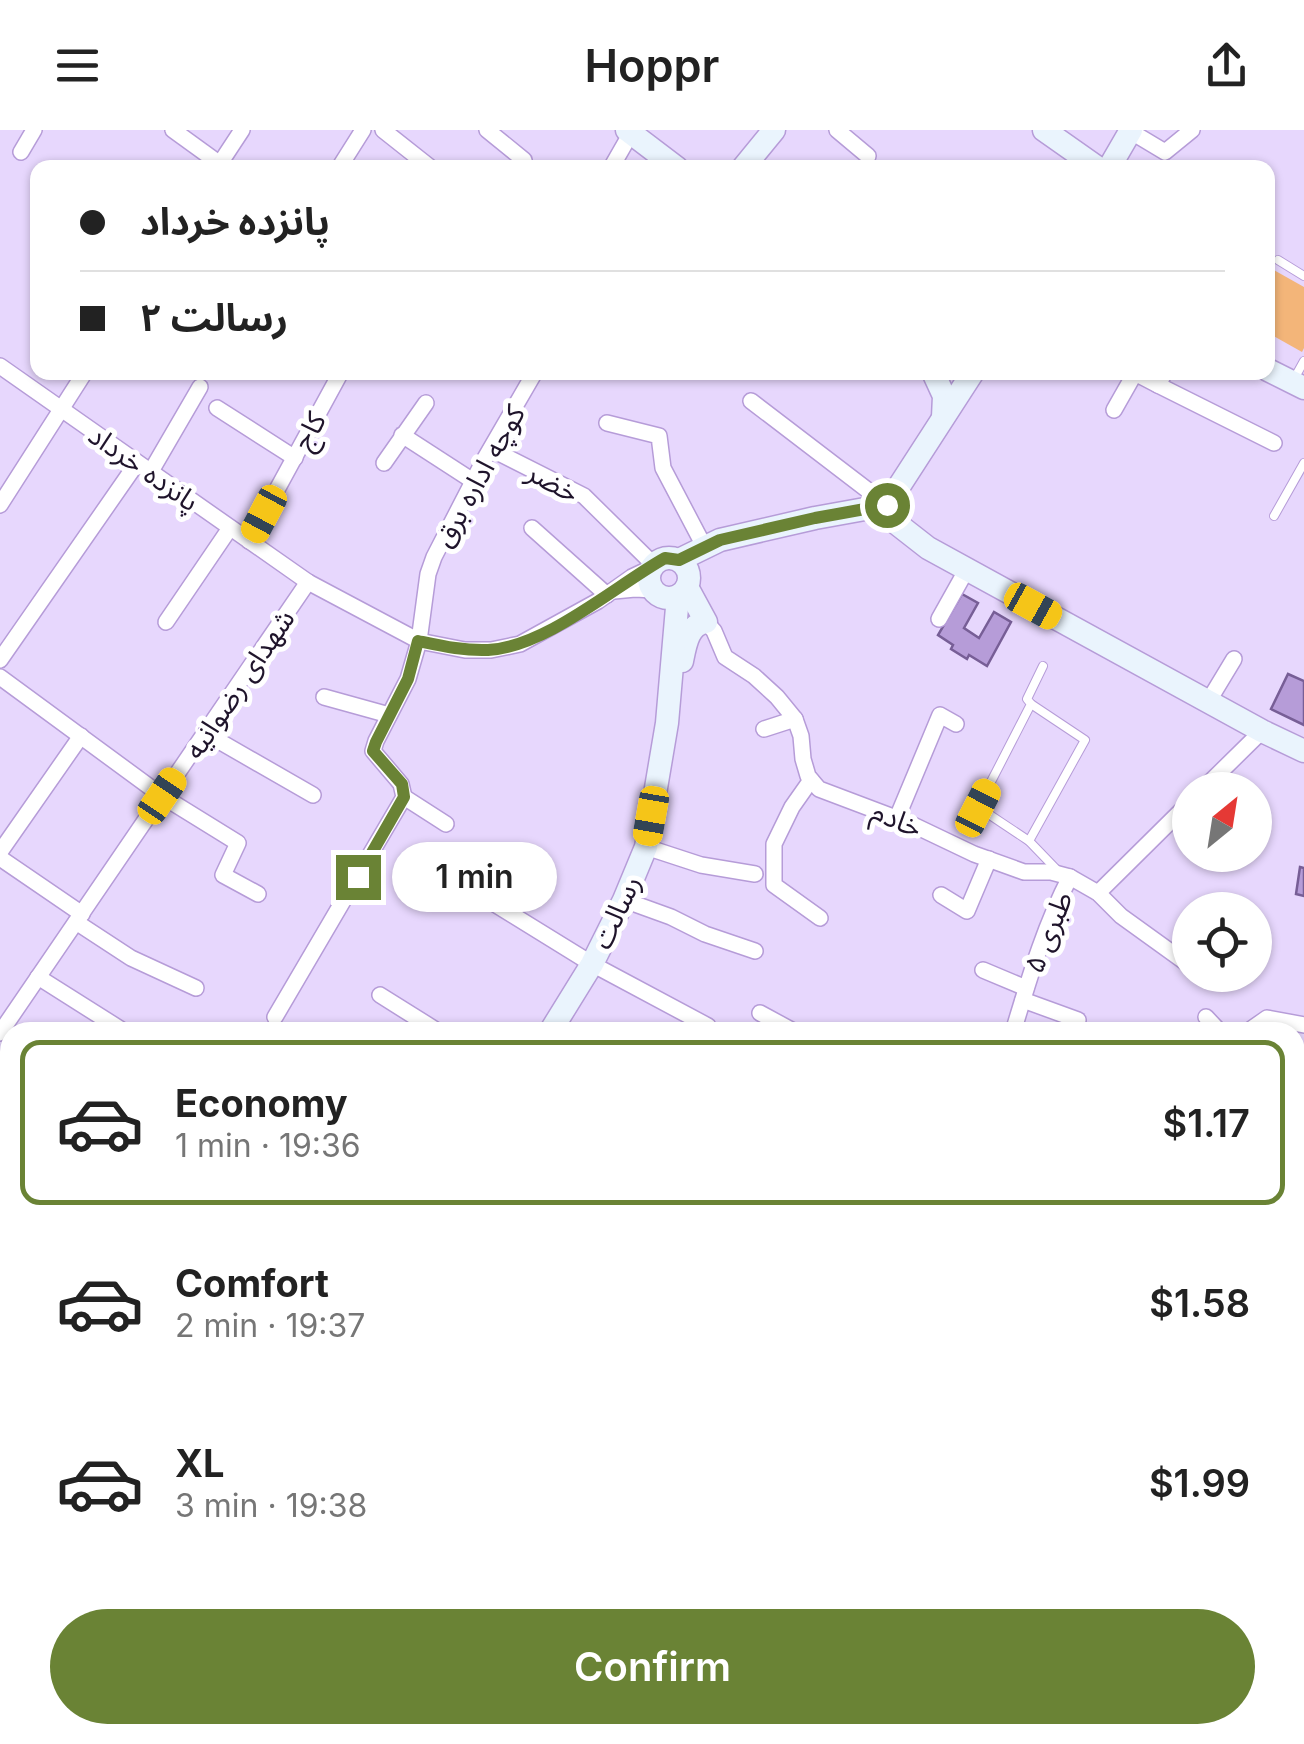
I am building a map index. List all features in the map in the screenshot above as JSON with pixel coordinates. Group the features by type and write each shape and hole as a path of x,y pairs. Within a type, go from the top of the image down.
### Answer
{"main road":[{"path":"750,160 774,130"},
{"path":"1044,130 1088,160"},
{"path":"637,131 668,160"},
{"path":"637,131 685,160"},
{"path":"1104,160 1130,131"},
{"path":"1275,374 1298,386"},
{"path":"937,380 944,396 943,418"},
{"path":"679,560 689,578 682,592 664,598 652,574 665,558 679,560 720,540 887,505 968,380"},
{"path":"887,505 896,523 913,538 1304,752"},
{"path":"682,592 706,622"},
{"name":"رسالت","path":"556,1022 592,964 646,847 667,722 682,592"},
{"name":"رسالت","path":"667,722 676,701 692,629 706,622"}],"street":[{"path":"21,152 34,130"},
{"path":"173,130 211,160"},
{"path":"223,160 242,130"},
{"path":"344,160 363,130"},
{"path":"383,130 420,160"},
{"path":"487,130 524,160"},
{"path":"836,130 868,156"},
{"path":"1130,131 1165,152 1192,130"},
{"path":"617,160 637,131"},
{"name":"پانزده خرداد","path":"0,366 308,582 418,641 465,650 520,644 632,577 652,574"},
{"path":"0,506 81,380"},
{"name":"کاج","path":"250,542 336,380"},
{"name":"کوچه اداره برق","path":"404,797 402,784 373,751 408,679 434,557 530,380"},
{"path":"1114,410 1131,380"},
{"path":"1164,380 1274,444"},
{"path":"0,660 200,387"},
{"path":"750,401 887,505"},
{"path":"384,463 426,403"},
{"path":"217,408 294,458"},
{"path":"607,424 659,436 662,468 705,548"},
{"path":"402,435 474,481"},
{"name":"خضر","path":"491,450 584,496 652,574"},
{"path":"166,622 230,528"},
{"path":"532,528 610,593"},
{"path":"938,619 967,569"},
{"name":"شهدای رضوانیه","path":"7,1022 308,582"},
{"path":"706,622 726,657 778,697 801,736 803,759 811,780 774,844 774,884 820,918"},
{"path":"1208,702 1234,659"},
{"path":"0,677 162,796 238,843 224,875 258,894"},
{"path":"324,698 390,716"},
{"path":"897,818 940,714 956,724"},
{"path":"764,729 794,719"},
{"path":"1220,772 1262,731"},
{"path":"205,733 313,795"},
{"path":"81,736 0,855 132,958 196,988"},
{"name":"خادم","path":"811,780 819,789 989,859 1024,872 1065,876 1098,894 1172,953"},
{"path":"275,1016 404,797 446,824"},
{"path":"1098,894 1172,820"},
{"path":"646,847 701,864 754,874"},
{"path":"941,895 968,910 989,859"},
{"name":"طبری ۵","path":"1016,1022 1065,876"},
{"path":"469,888 592,964 701,1022"},
{"path":"624,900 754,950"},
{"path":"983,970 1078,1020"},
{"path":"38,977 109,1022"},
{"path":"380,996 423,1022"},
{"path":"760,1013 777,1022"},
{"path":"1206,1017 1211,1022"},
{"path":"1261,1022 1267,1018 1288,1022"}],"lane":[{"path":"1278,260 1304,276"},
{"path":"1298,386 1304,360"},
{"path":"1274,516 1304,463"},
{"path":"1029,842 1085,740 1027,699 1043,666"},
{"path":"1031,704 978,808 1029,842 1065,876"}],"shaded area":[{"path":"1275,271 1304,287 1302,352 1275,337"}],"building":[{"path":"962,594 978,603 964,628 979,638 994,612 1011,622 987,666 951,649 953,645 938,635"},
{"path":"1288,674 1304,681 1304,725 1271,709"},
{"path":"1300,867 1304,868 1304,896 1296,894"}],"route":[{"path":"358,877 404,797 402,784 373,751 408,679 418,641 465,650 520,644 598,602 665,558 679,560 720,540 887,505"}]}
